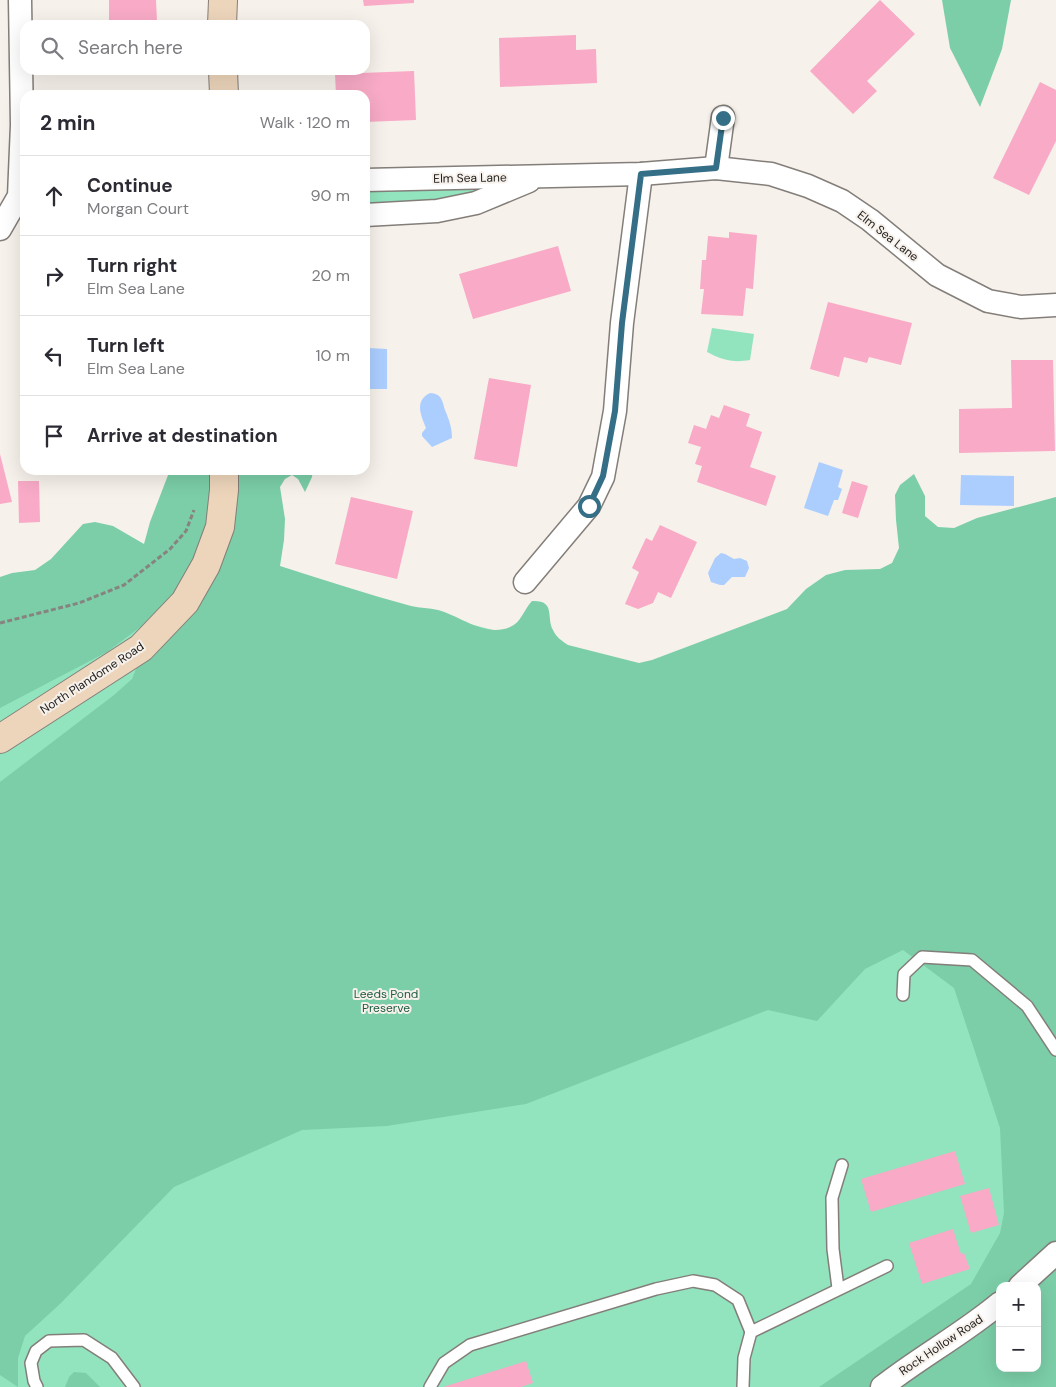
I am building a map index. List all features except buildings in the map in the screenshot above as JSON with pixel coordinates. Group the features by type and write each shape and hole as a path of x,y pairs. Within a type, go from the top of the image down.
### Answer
{"main road":[{"path":"222,20 223,0"},
{"path":"224,75 224,90"},
{"name":"North Plandome Road","path":"0,739 141,648 185,602 206,565 220,527 224,475"}],"street":[{"path":"20,0 20,20"},
{"path":"22,75 22,90"},
{"path":"716,168 723,118"},
{"name":"Elm Sea Lane","path":"370,180 641,174 716,168 771,174 808,186 842,201 870,220 937,275 988,301 1021,307 1056,305"},
{"path":"525,582 589,506 603,476 615,411 622,323 641,174"},
{"name":"Elm Sea Lane","path":"370,215 437,212 476,203 539,176"},
{"path":"0,229 19,196 20,178"},
{"path":"400,179 401,213"},
{"path":"1024,1282 1056,1253"},
{"name":"Rock Hollow Road","path":"882,1387 996,1306"}],"lane":[{"path":"903,995 904,974 922,957 972,960 1027,1006 1056,1050"},
{"path":"838,1288 833,1249 832,1198 842,1165"},
{"path":"751,1332 838,1288 887,1266"},
{"path":"430,1387 444,1363 470,1345 656,1289 693,1281 715,1285 738,1300 751,1332 744,1358 743,1387"},
{"path":"37,1387 31,1363 36,1351 49,1341 84,1340 112,1358 134,1387"}],"path":[{"path":"0,623 79,603 124,585 170,549 186,531 195,506"}],"green space":[{"path":"942,0 1011,0 1002,49 980,107 950,48"},
{"path":"539,176 476,203 370,214 370,180"},
{"path":"712,328 754,334 750,360 728,360 707,352"},
{"name":"Leeds Pond Preserve","path":"914,474 925,496 925,516 938,527 954,528 977,518 1056,497 1056,1387 819,1387 971,1284 1000,1233 1004,1213 1000,1128 954,988 903,950 865,969 817,1021 768,1010 526,1104 387,1126 302,1130 174,1187 61,1303 25,1336 18,1358 18,1387 0,1375 0,782 114,695 132,679 159,613 107,652 0,708 0,577 12,573 35,570 51,559 83,524 95,522 113,526 144,544 150,522 168,475 292,475 285,479 280,487 285,519 280,566 411,606 438,610 473,625 491,630 501,630 514,625 532,601 540,601 549,610 554,632 559,639 568,645 639,663 652,660 787,609 806,589 826,575 845,570 880,569 892,563 899,548 895,495 900,485"},
{"name":"Leeds Pond Preserve","path":"292,475 312,475 305,492 298,479"},
{"name":"Leeds Pond Preserve","path":"1056,510 1056,1387 0,1387 0,587 270,572 642,669"},
{"path":"74,1372 86,1373 100,1387 65,1387 69,1377"}],"water":[{"path":"370,348 387,349 387,389 370,389"},
{"path":"430,393 441,398 452,434 452,438 432,447 422,436 426,428 420,409 422,400"},
{"path":"819,462 843,470 838,487 842,489 838,500 834,500 828,516 804,508"},
{"path":"961,475 1014,476 1014,506 960,505"},
{"path":"721,553 734,559 740,558 747,561 749,568 745,577 732,577 724,585 711,582 708,573 715,558"}],"route":[{"path":"589,506 603,476 615,411 622,323 641,174 716,168 723,118"}]}
